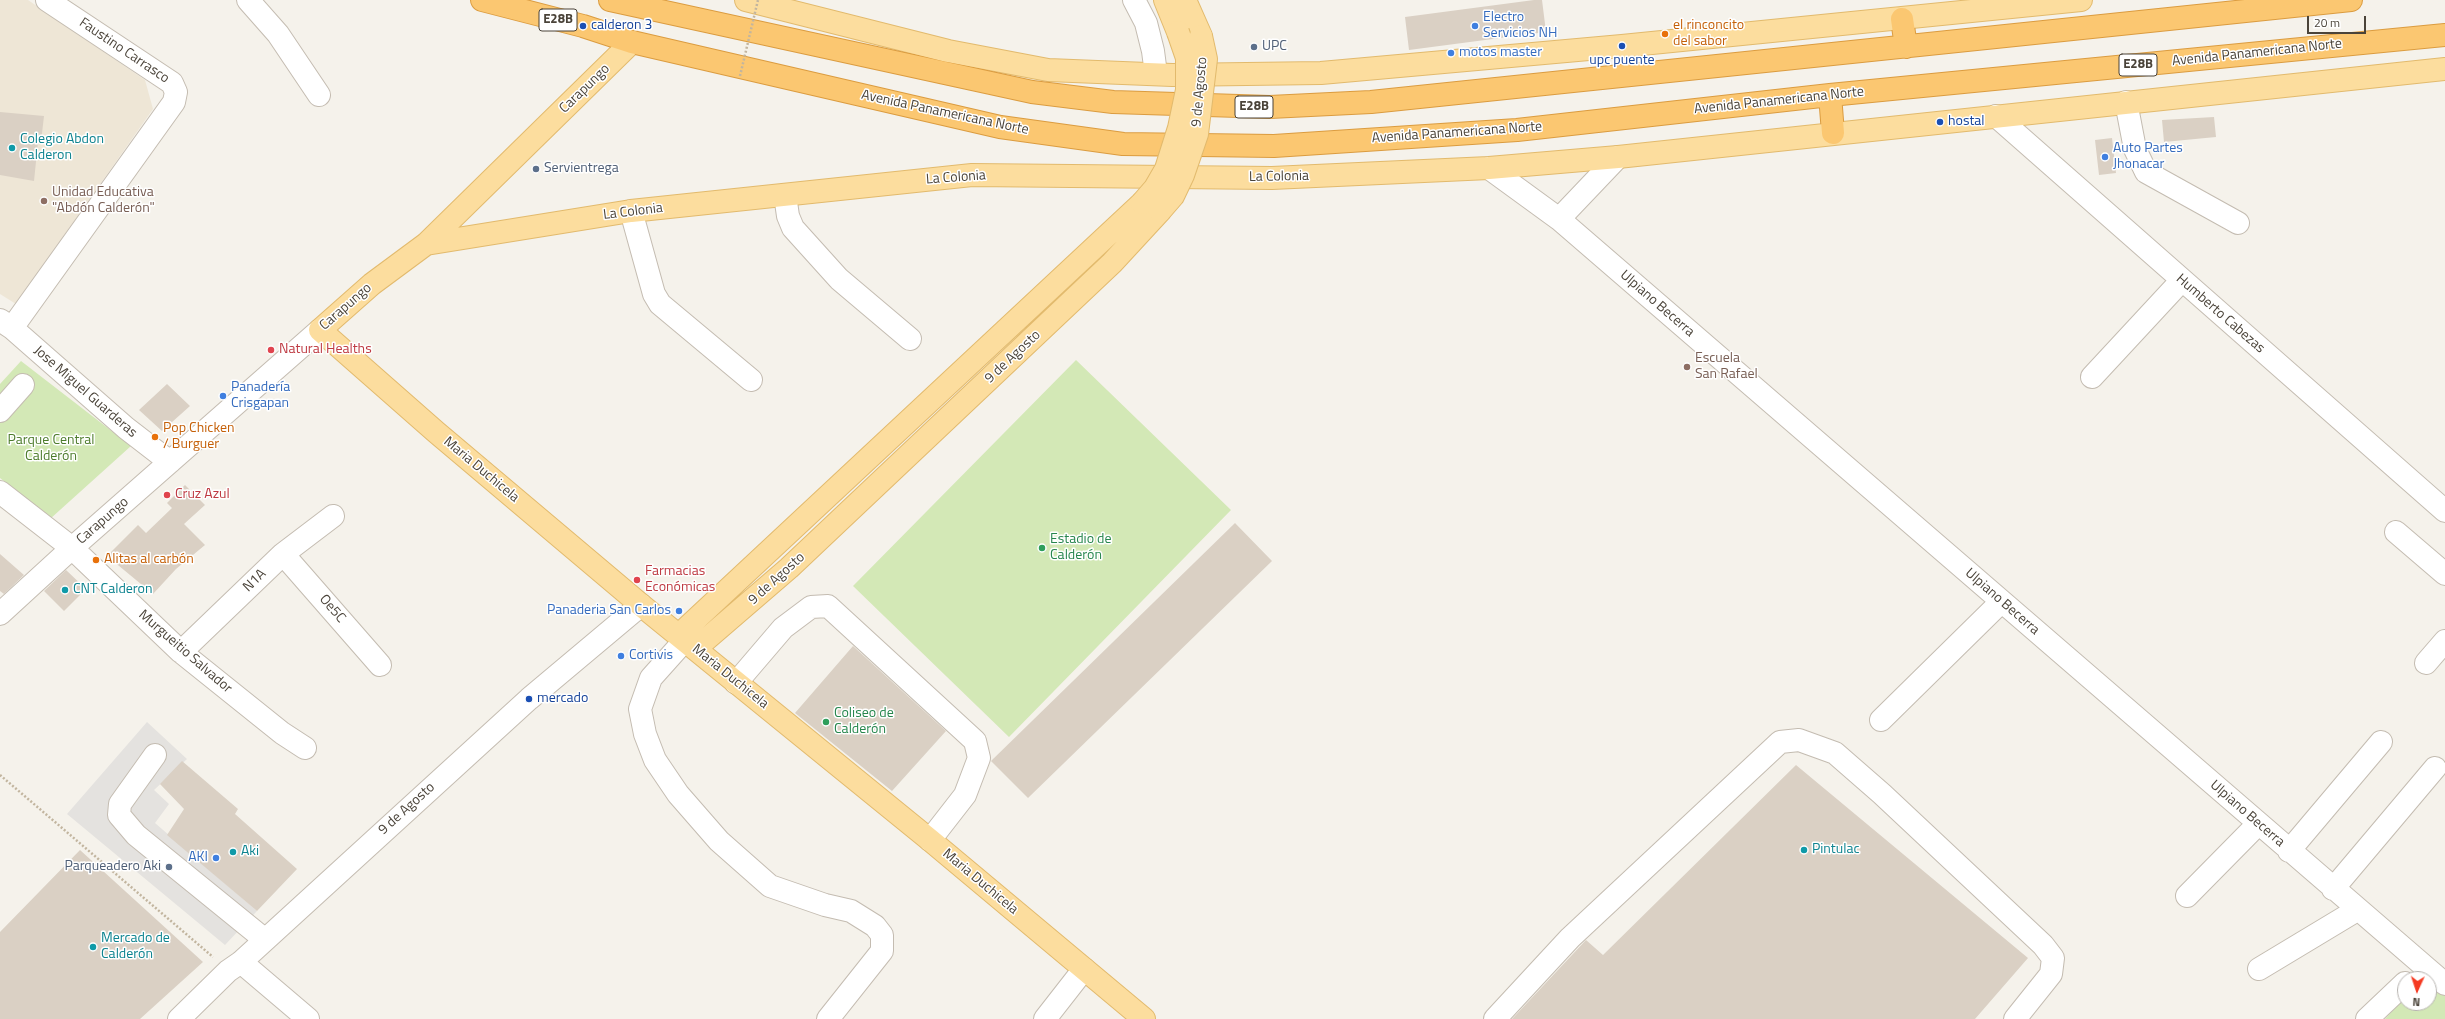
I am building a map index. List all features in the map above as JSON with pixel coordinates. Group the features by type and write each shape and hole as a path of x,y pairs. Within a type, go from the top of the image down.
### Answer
{"highway":[{"name":"Avenida Panamericana Norte","path":"482,0 583,26 632,42 1000,127 1123,144 1274,146 1493,131 1830,95 2445,35"},
{"name":"E28B","path":"610,0 1032,92 1113,102 1270,107 1371,102 2351,0"},
{"path":"1902,19 1906,47"},
{"path":"1830,95 1834,133"}],"main road":[{"path":"746,0 948,51 1048,70 1156,74 1321,73 1902,19 2053,1 2081,0"},
{"name":"9 de Agosto","path":"1150,207 1156,188 1166,169 1179,128 1187,90 1187,58 1165,0"},
{"name":"9 de Agosto","path":"686,642 1150,207 1173,196 1191,156 1197,134 1206,59 1201,36 1185,0"},
{"name":"Carapungo","path":"320,330 372,284 426,244 632,42"},
{"path":"1490,168 1618,157 2445,69"},
{"name":"La Colonia","path":"426,244 632,211 972,175 1272,178 1490,168"},
{"name":"Maria Duchicela","path":"320,330 436,432 641,605 930,840 1144,1019"}],"street":[{"name":"Faustino Carrasco","path":"6,324 174,102 176,92 172,83 47,0"},
{"path":"248,0 278,34 319,95"},
{"path":"1134,0 1146,23 1154,51 1156,74"},
{"path":"2126,102 2135,149 2146,172 2238,223"},
{"name":"Humberto Cabezas","path":"1996,116 2445,511"},
{"path":"1559,219 1618,157"},
{"name":"Ulpiano Becerra","path":"1490,168 1559,219 2333,889 2357,910 2414,971"},
{"path":"785,195 788,216 794,228 839,279 910,339"},
{"path":"632,211 654,294 660,304 751,380"},
{"path":"2092,377 2182,280"},
{"name":"Jose Miguel Guarderas","path":"6,324 126,428 170,462"},
{"name":"Carapungo","path":"0,614 72,548 320,330"},
{"path":"0,411 23,385"},
{"name":"Murgueitio Salvador","path":"0,492 72,548 181,652 282,733 305,748"},
{"name":"N1A","path":"181,652 283,554 333,516"},
{"path":"2396,532 2445,574"},
{"name":"Oe5C","path":"283,554 380,665"},
{"path":"1881,720 2001,602"},
{"name":"9 de Agosto","path":"178,1019 529,699 641,605"},
{"path":"736,683 783,628 811,607 828,606 975,741 979,758 965,795 930,840"},
{"path":"2426,663 2445,641"},
{"path":"686,642 651,678 640,709 644,734 655,760 678,794 718,841 770,886 825,905 851,911 875,926 882,935 882,951 828,1019"},
{"path":"1495,1019 1570,938 1780,742 1799,740 1835,753 1882,794 2003,907 2043,945 2054,958 2051,974 2014,1019"},
{"path":"2289,851 2381,742"},
{"path":"155,755 120,804 119,815 136,835 264,939"},
{"path":"2333,889 2435,768"},
{"path":"2187,896 2258,824"},
{"path":"2259,969 2357,910"},
{"path":"235,966 308,1019"},
{"path":"1045,1019 1084,969"},
{"path":"2367,1019 2397,991"}],"path":[{"path":"740,76 758,0"},
{"path":"0,775 235,966"}],"shaded area":[{"name":"Unidad Educativa \"Abdón Calderón\"","path":"0,0 28,0 145,80 153,109 16,304 0,294"},
{"name":"Parqueadero Aki","path":"147,722 187,759 154,790 169,804 155,823 257,911 225,945 67,814"}],"green space":[{"name":"Estadio de Calderón","path":"1076,360 1231,510 1009,737 853,586"},
{"name":"Parque Central Calderón","path":"21,361 131,446 50,519 0,478 0,384"},
{"path":"2437,980 2445,987 2445,1019 2385,1019 2397,1006 2397,1011 2437,1011"}],"building":[{"path":"1542,0 1546,32 1409,50 1405,17"},
{"name":"Colegio Abdon Calderon","path":"0,112 44,116 41,142 38,142 34,181 0,175"},
{"path":"2214,117 2216,137 2164,142 2162,120"},
{"name":"Auto Partes Jhonacar","path":"2112,138 2116,173 2099,175 2095,140"},
{"path":"167,384 190,406 162,431 139,410"},
{"path":"185,485 205,505 184,524 205,545 176,569 153,594 107,556 138,525 146,533 172,508 167,503"},
{"path":"1235,523 1272,561 1028,798 991,761"},
{"path":"0,554 24,575 4,594 0,591"},
{"name":"CNT Calderon","path":"66,570 86,589 64,611 44,591"},
{"name":"Coliseo de Calderón","path":"853,646 946,731 892,791 795,713"},
{"name":"Aki","path":"182,761 238,809 235,814 297,869 257,911 167,835 184,809 160,784"},
{"name":"Pintulac","path":"1796,765 2028,958 1975,1019 1512,1019 1586,940 1603,955"},
{"name":"Mercado de Calderón","path":"80,850 203,962 140,1019 0,1019 0,932"}],"place":[{"name":"calderon 3","path":"583,26"},
{"name":"Electro Servicios NH","path":"1475,26"},
{"name":"el rinconcito del sabor","path":"1665,34"},
{"name":"upc puente","path":"1622,46"},
{"name":"UPC","path":"1254,47"},
{"name":"motos master","path":"1451,53"},
{"name":"hostal","path":"1940,122"},
{"name":"Colegio Abdon Calderon","path":"12,148"},
{"name":"Auto Partes Jhonacar","path":"2105,157"},
{"name":"Servientrega","path":"536,169"},
{"name":"Unidad Educativa \"Abdón Calderón\"","path":"44,201"},
{"name":"Natural Healths","path":"271,350"},
{"name":"Escuela San Rafael","path":"1687,367"},
{"name":"Panadería Crisgapan","path":"223,396"},
{"name":"Pop Chicken / Burguer","path":"155,437"},
{"name":"Cruz Azul","path":"167,495"},
{"name":"Estadio de Calderón","path":"1042,548"},
{"name":"Alitas al carbón","path":"96,560"},
{"name":"Farmacias Económicas","path":"637,580"},
{"name":"CNT Calderon","path":"65,590"},
{"name":"Panaderia San Carlos","path":"679,611"},
{"name":"Cortivis","path":"621,656"},
{"name":"mercado","path":"529,699"},
{"name":"Coliseo de Calderón","path":"826,722"},
{"name":"Pintulac","path":"1804,850"},
{"name":"Aki","path":"233,852"},
{"name":"AKI","path":"216,858"},
{"name":"Parqueadero Aki","path":"169,867"},
{"name":"Mercado de Calderón","path":"93,947"}]}
